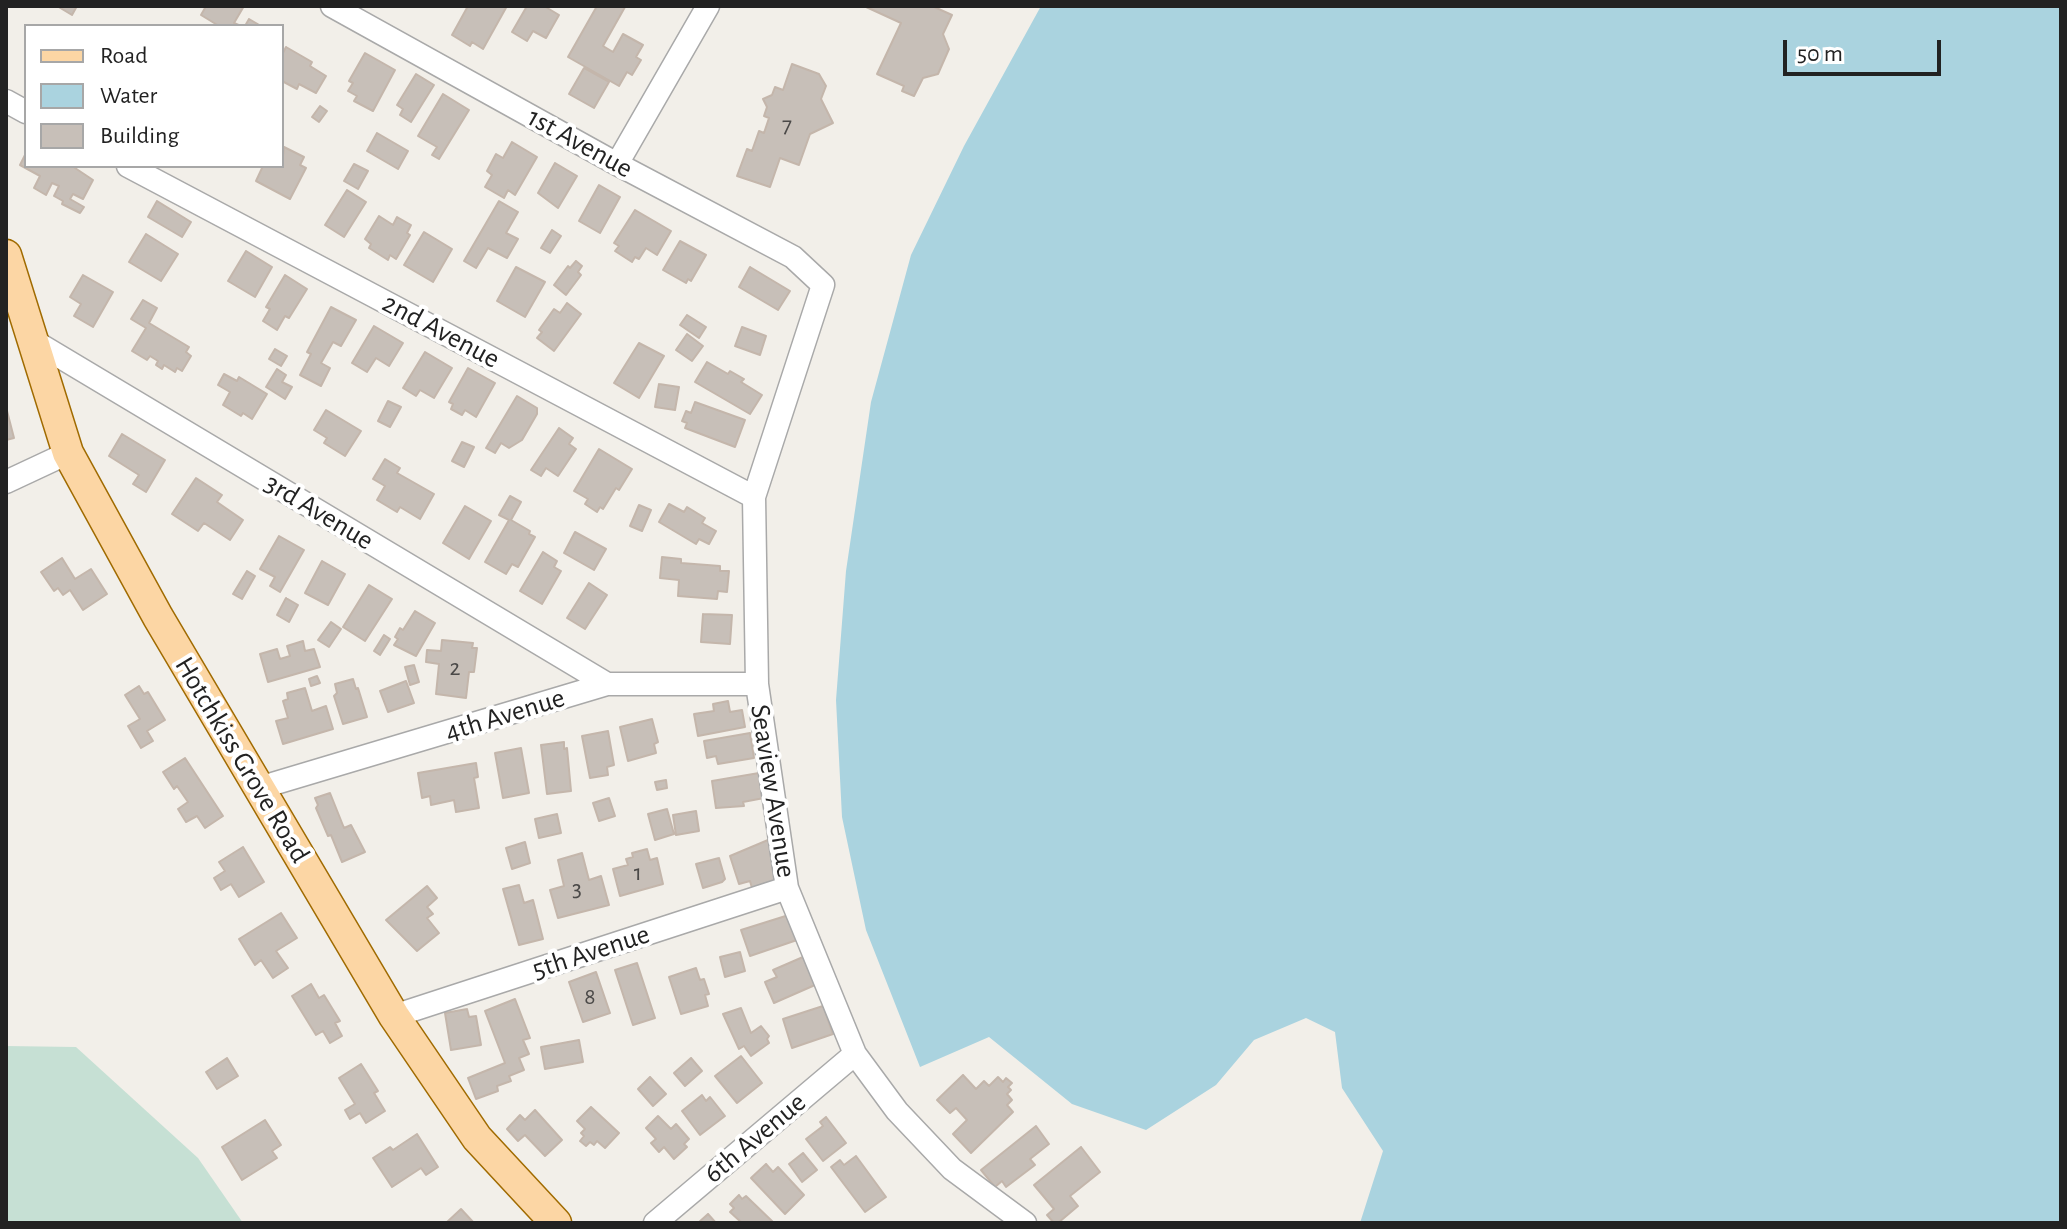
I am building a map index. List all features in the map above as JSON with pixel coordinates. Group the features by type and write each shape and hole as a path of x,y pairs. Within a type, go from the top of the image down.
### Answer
{"main road":[{"name":"Hotchkiss Grove Road","path":"6,255 68,453 158,617 394,1016 477,1138 556,1223"}],"street":[{"name":"1st Avenue","path":"332,6 617,164 793,257 823,285"},
{"path":"617,164 708,6"},
{"path":"6,101 24,111"},
{"name":"2nd Avenue","path":"132,168 754,497"},
{"name":"Seaview Avenue","path":"823,285 754,497 757,684 787,888 855,1054 897,1111 952,1169 1025,1223"},
{"name":"3rd Avenue","path":"32,340 607,684"},
{"path":"6,482 68,453"},
{"name":"4th Avenue","path":"259,788 607,684 757,684"},
{"name":"5th Avenue","path":"394,1016 787,888"},
{"name":"6th Avenue","path":"655,1223 855,1054"}],"green space":[{"path":"6,1046 76,1047 198,1158 243,1223 6,1223"}],"water":[{"path":"1041,6 2061,6 2061,1223 1360,1223 1383,1151 1342,1088 1335,1032 1306,1018 1254,1040 1216,1085 1146,1130 1072,1104 989,1037 920,1067 866,930 842,817 836,700 846,571 871,402 911,255 964,146"}],"building":[{"path":"57,6 77,6 72,15"},
{"path":"201,6 244,6 234,23 236,24 216,24 201,15 205,8"},
{"path":"468,6 507,6 483,49 472,42 470,46 452,35"},
{"path":"527,6 544,6 559,15 546,38 533,31 527,41 512,32"},
{"path":"597,6 625,7 603,46 613,52 623,34 643,45 636,57 641,60 632,75 627,72 619,86 568,57"},
{"path":"864,6 932,6 952,15 943,34 949,49 938,74 923,78 914,96 902,91 904,86 877,74 901,23"},
{"path":"286,47 312,62 310,66 326,76 316,93 299,84 297,89 284,82"},
{"path":"365,53 395,70 373,111 354,101 357,96 348,91 353,83 349,81"},
{"path":"792,64 819,74 826,86 821,99 833,123 810,134 799,165 780,158 770,187 737,176 747,149 752,151 759,131 764,133 769,118 764,116 767,107 763,99 772,95 775,87 783,90"},
{"path":"584,68 609,82 594,108 569,94"},
{"path":"416,74 434,85 411,122 400,115 403,109 397,105"},
{"path":"443,94 469,110 439,159 432,155 437,147 418,136"},
{"path":"320,106 327,111 319,122 312,117"},
{"path":"377,133 408,151 398,169 367,151"},
{"path":"512,142 537,157 515,195 508,190 504,198 485,187 492,175 487,171 496,154 503,158"},
{"path":"284,147 304,157 300,165 306,168 290,199 256,181 262,168 284,168"},
{"path":"555,163 577,176 558,208 538,193"},
{"path":"354,164 368,171 358,189 344,181"},
{"path":"25,168 75,168 93,180 83,199 73,194 70,199 84,207 80,213 54,196 59,186 52,183 46,195 34,188 40,176"},
{"path":"599,185 620,197 600,233 579,221"},
{"path":"347,190 366,202 344,237 325,225"},
{"path":"157,201 191,222 182,237 148,217"},
{"path":"499,201 518,212 506,233 518,239 507,258 488,248 476,268 464,261"},
{"path":"635,210 671,231 657,255 646,248 639,259 635,257 632,262 615,251 619,246 614,243"},
{"path":"379,216 393,225 397,217 411,225 407,233 410,235 396,259 390,255 388,260 369,248 371,244 365,239"},
{"path":"552,230 561,236 550,253 541,248"},
{"path":"424,232 452,249 433,282 404,265"},
{"path":"146,234 178,254 161,281 129,262"},
{"path":"680,241 706,255 691,281 688,279 686,283 663,270"},
{"path":"246,251 272,267 255,297 228,281"},
{"path":"576,261 582,266 578,272 581,275 566,295 554,285 568,266 570,268"},
{"path":"516,267 545,282 525,317 497,301"},
{"path":"750,267 790,291 778,310 739,287"},
{"path":"83,275 113,292 93,327 74,316 81,304 70,297"},
{"path":"285,275 307,289 289,318 285,316 277,330 263,321 270,309 266,307"},
{"path":"143,300 157,308 149,323 189,347 186,352 191,356 182,371 177,368 175,372 164,365 162,369 156,365 158,361 150,356 147,360 132,351 146,328 131,319"},
{"path":"567,303 581,314 554,351 537,338 542,332 539,330 554,309 560,313"},
{"path":"331,307 356,320 341,346 333,342 321,363 330,368 321,386 300,375 311,354 307,352"},
{"path":"687,315 706,327 699,338 680,325"},
{"path":"374,326 403,343 389,366 376,358 367,372 352,363"},
{"path":"742,327 766,336 760,355 735,346"},
{"path":"687,334 703,346 692,361 676,350"},
{"path":"639,343 664,356 639,398 614,383"},
{"path":"275,349 287,356 281,366 269,359"},
{"path":"425,352 452,368 434,398 420,390 416,396 403,388"},
{"path":"707,362 744,379 741,382 762,395 750,414 695,382"},
{"path":"468,368 495,383 476,417 465,410 462,415 451,409 453,404 449,402"},
{"path":"277,369 286,375 282,382 292,387 285,399 266,387"},
{"path":"224,374 237,381 239,377 267,394 252,419 223,405 230,392 218,385"},
{"path":"659,384 679,387 675,410 655,407"},
{"path":"517,396 537,408 537,414 522,440 509,448 501,443 495,453 486,448"},
{"path":"388,401 401,407 390,427 378,421"},
{"path":"695,402 745,420 735,447 685,428 687,423 682,421 686,411 691,413"},
{"path":"6,407 14,438 6,440"},
{"path":"326,410 361,431 345,456 324,443 327,438 314,430"},
{"path":"559,428 573,438 569,444 576,449 558,476 546,468 541,476 531,470"},
{"path":"122,434 165,460 146,492 133,484 139,475 109,456"},
{"path":"462,442 474,447 464,467 452,461"},
{"path":"599,449 632,469 619,490 616,488 603,509 600,507 597,512 585,504 588,499 574,491"},
{"path":"385,459 400,468 397,473 434,494 420,519 400,507 397,512 377,500 385,486 373,479"},
{"path":"196,478 222,495 217,502 243,520 230,540 204,523 198,531 172,514"},
{"path":"510,496 521,502 511,520 535,537 518,567 512,564 506,574 485,562 509,520 499,515"},
{"path":"669,504 684,512 687,507 705,518 702,523 716,531 709,544 699,539 696,544 659,522"},
{"path":"639,505 651,510 642,531 630,526"},
{"path":"465,506 491,521 469,559 443,543"},
{"path":"575,532 606,549 594,570 564,553"},
{"path":"279,536 304,550 280,592 270,586 275,577 260,569"},
{"path":"543,552 557,561 554,567 561,571 542,604 520,591"},
{"path":"662,557 681,559 681,563 720,566 720,571 729,571 727,592 718,591 717,599 678,596 679,580 660,578"},
{"path":"62,558 75,579 91,569 107,594 83,610 70,590 63,595 58,588 54,591 41,572"},
{"path":"322,561 345,574 328,605 305,593"},
{"path":"247,571 255,576 242,599 233,594"},
{"path":"589,583 607,595 585,629 567,618"},
{"path":"369,585 392,599 365,641 343,627"},
{"path":"286,598 298,605 289,622 277,615"},
{"path":"415,611 435,623 416,656 394,645 400,628 403,630"},
{"path":"703,614 732,615 730,644 701,642"},
{"path":"331,622 341,629 329,647 318,640"},
{"path":"384,635 390,639 380,655 374,651"},
{"path":"442,640 473,643 472,648 477,648 474,672 469,672 466,698 436,694 439,664 426,662 427,650 441,651"},
{"path":"303,641 305,651 314,649 320,667 268,682 260,654 277,649 280,659 290,656 287,646"},
{"path":"414,665 419,682 410,685 405,667"},
{"path":"317,676 320,683 311,686 309,679"},
{"path":"353,679 367,717 343,724 334,696 337,693 335,684"},
{"path":"406,681 414,703 388,712 380,691"},
{"path":"139,686 144,694 148,692 165,720 147,731 153,741 141,748 128,726 140,719 125,695"},
{"path":"305,688 312,711 326,706 333,729 283,744 276,721 288,718 283,701 288,699 287,693"},
{"path":"728,701 730,712 742,710 745,727 698,736 694,714 714,711 713,704"},
{"path":"652,719 658,742 654,744 656,753 628,761 620,727"},
{"path":"608,731 614,765 607,767 608,775 590,778 582,736"},
{"path":"750,733 754,758 718,764 716,756 707,758 704,741"},
{"path":"564,742 571,791 547,794 541,745"},
{"path":"521,748 529,793 503,798 495,753"},
{"path":"185,758 223,816 205,828 197,816 186,822 178,809 188,802 177,786 174,789 163,772"},
{"path":"476,763 478,777 474,778 479,808 456,812 454,800 431,805 430,796 422,798 418,773"},
{"path":"759,773 764,798 743,802 744,806 716,808 712,781"},
{"path":"666,780 667,788 657,790 655,782"},
{"path":"330,793 344,828 351,825 365,852 342,862 316,808 315,798"},
{"path":"609,798 615,816 599,821 593,803"},
{"path":"667,809 674,834 655,840 648,814"},
{"path":"696,811 699,831 676,835 673,815"},
{"path":"557,814 561,833 539,838 535,819"},
{"path":"768,840 781,879 752,888 750,881 739,884 730,856"},
{"path":"525,842 530,863 512,869 506,848"},
{"path":"243,847 264,882 239,897 231,884 221,890 214,878 225,871 219,862"},
{"path":"647,849 650,860 657,858 663,884 620,896 613,869 628,865 626,859 633,857 632,853"},
{"path":"582,853 589,880 601,876 609,905 558,918 550,890 564,886 558,860"},
{"path":"719,858 725,879 703,888 696,864"},
{"path":"519,885 524,903 533,900 543,939 519,945 503,889"},
{"path":"427,886 437,898 427,907 433,914 427,918 439,933 417,951 386,920"},
{"path":"281,913 297,938 276,951 288,968 273,978 261,960 255,965 239,939"},
{"path":"792,914 800,939 750,956 741,930"},
{"path":"740,952 745,971 725,977 720,957"},
{"path":"803,957 815,985 774,1003 765,982 777,977 773,970"},
{"path":"637,963 655,1018 633,1025 615,970"},
{"path":"696,968 709,994 705,995 708,1006 681,1014 669,977"},
{"path":"596,972 610,1013 583,1022 569,982"},
{"path":"311,984 319,998 324,995 340,1021 335,1023 342,1036 330,1043 323,1031 316,1035 292,996"},
{"path":"515,999 530,1038 523,1040 529,1054 519,1058 524,1070 509,1076 511,1081 497,1086 498,1091 476,1099 468,1078 505,1063 485,1011"},
{"path":"823,1006 833,1034 792,1048 783,1019"},
{"path":"741,1008 751,1033 761,1026 769,1036 769,1043 751,1056 744,1046 739,1049 723,1014"},
{"path":"467,1009 469,1017 476,1016 481,1045 451,1050 445,1013"},
{"path":"579,1040 583,1062 545,1069 541,1047"},
{"path":"741,1056 762,1083 737,1103 715,1076"},
{"path":"227,1058 238,1076 217,1089 206,1072"},
{"path":"691,1058 702,1071 685,1086 674,1073"},
{"path":"361,1064 378,1091 374,1093 385,1111 366,1123 360,1113 350,1119 345,1110 355,1104 339,1078"},
{"path":"963,1075 976,1089 984,1081 989,1086 998,1077 1003,1082 1006,1078 1012,1083 1007,1094 1012,1100 1007,1105 1013,1112 971,1153 953,1134 967,1120 956,1108 950,1113 937,1100"},
{"path":"650,1077 666,1094 653,1106 638,1089"},
{"path":"702,1095 706,1101 710,1097 725,1116 700,1135 682,1111"},
{"path":"591,1107 619,1133 605,1148 597,1141 594,1145 590,1142 586,1146 580,1141 585,1129 577,1121"},
{"path":"535,1110 562,1140 545,1156 525,1135 518,1141 507,1129 520,1115 525,1120"},
{"path":"658,1116 671,1129 676,1124 689,1139 684,1144 687,1147 674,1159 664,1147 659,1152 651,1143 656,1139 646,1128"},
{"path":"826,1117 846,1143 823,1161 806,1139 823,1126 820,1122"},
{"path":"265,1120 281,1145 272,1151 277,1158 242,1180 222,1147"},
{"path":"1036,1126 1049,1144 1030,1159 1035,1165 1006,1187 1002,1181 995,1187 981,1170"},
{"path":"417,1134 438,1167 426,1175 421,1168 392,1187 373,1158 390,1147 393,1150"},
{"path":"1081,1147 1100,1172 1070,1196 1078,1206 1054,1223 1047,1215 1054,1209 1034,1185"},
{"path":"803,1153 817,1170 802,1182 789,1164"},
{"path":"856,1156 886,1197 865,1212 831,1167 840,1160 844,1165"},
{"path":"766,1164 773,1172 778,1167 804,1195 785,1214 751,1178"},
{"path":"739,1195 742,1199 746,1196 774,1223 742,1223 730,1212 734,1208 730,1204"},
{"path":"461,1209 474,1223 446,1223"},
{"path":"708,1214 716,1223 698,1223"}]}
